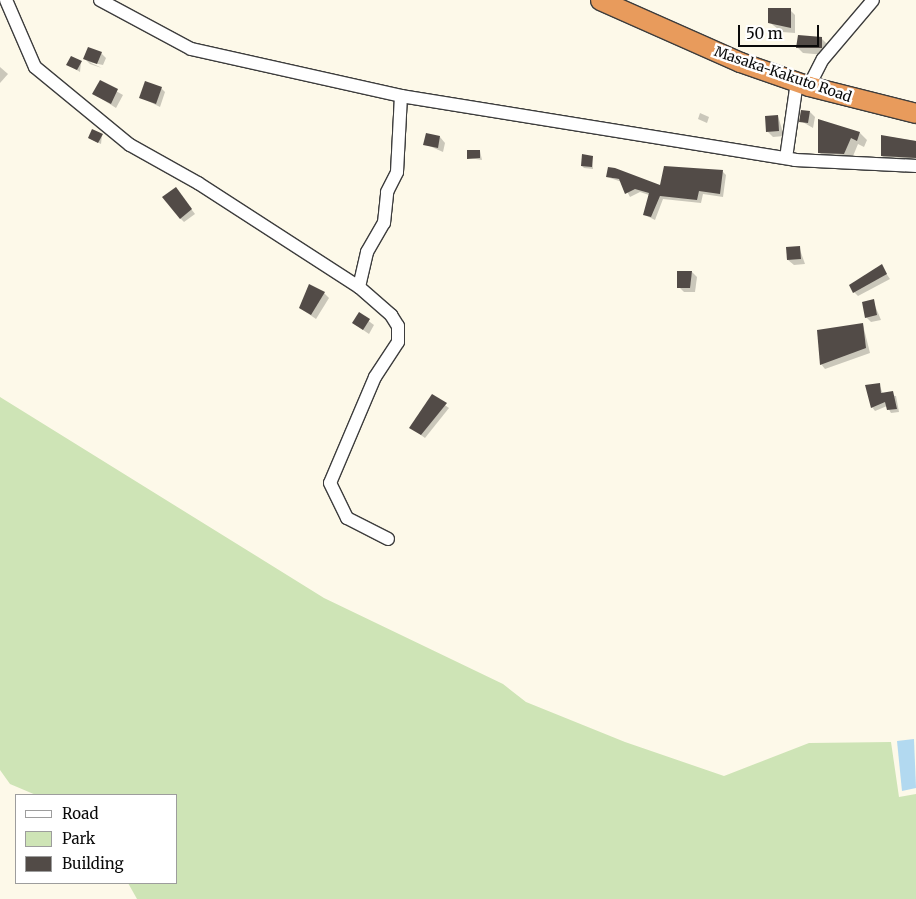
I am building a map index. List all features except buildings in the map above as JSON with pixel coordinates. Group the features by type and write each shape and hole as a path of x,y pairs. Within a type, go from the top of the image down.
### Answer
{"highway":[{"name":"Masaka-Kakuto Road","path":"600,0 740,62 803,84 916,113"}],"street":[{"path":"6,0 35,67 130,145 198,183 359,287 391,315 398,326 398,342 375,377 330,483 347,518 388,539"},
{"path":"100,0 191,48 401,96 786,158 916,166"},
{"path":"786,158 803,84 873,0"},
{"path":"359,287 367,252 384,223 384,201 397,172 401,96"}],"green space":[{"path":"0,397 324,598 503,684 526,702 625,742 724,776 809,743 891,742 899,797 916,794 916,899 137,899 129,884 178,884 178,794 34,794 10,784 0,770"}],"water":[{"path":"914,739 916,788 902,791 897,741"}]}
